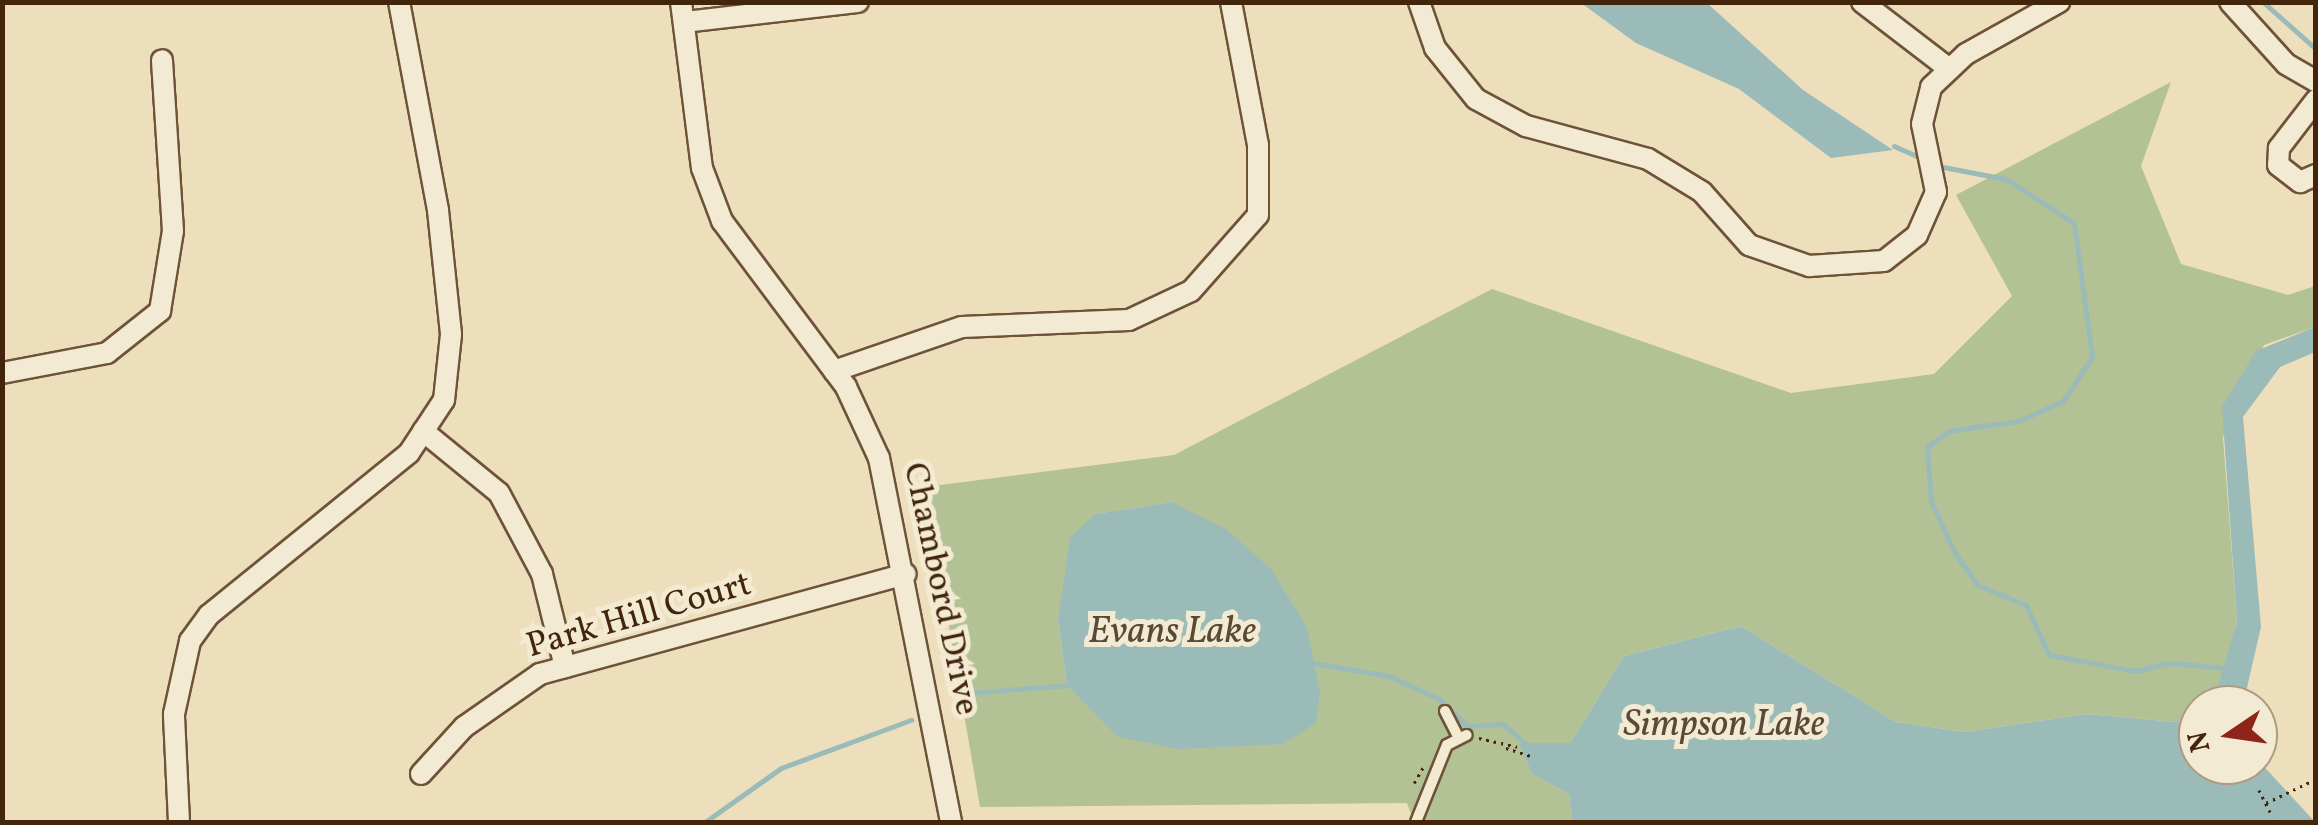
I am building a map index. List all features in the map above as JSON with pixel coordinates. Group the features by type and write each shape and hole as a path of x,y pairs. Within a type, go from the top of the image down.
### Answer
{"street":[{"path":"179,822 174,714 190,642 423,431 444,400 452,334 400,2"},
{"path":"683,12 858,2"},
{"path":"834,372 962,327 1128,320 1214,270 1258,215 1258,145 1231,2"},
{"path":"1418,2 1435,48 1476,99 1526,126 1648,159 1702,192 1750,245 1809,266 1884,260 1932,215 1922,124 1932,87 1948,68 2060,2"},
{"path":"1862,2 1948,68"},
{"path":"2230,2 2286,64 2316,81"},
{"name":"Chambord Drive","path":"683,12 702,168 722,222 834,372 879,458 906,574 951,822"},
{"path":"2,373 107,353 160,311 173,232 162,60"},
{"path":"2316,100 2279,148 2278,165 2300,182 2316,175"},
{"path":"423,431 499,493 542,574 564,667"},
{"name":"Park Hill Court","path":"421,774 502,694 564,667 906,574"}],"lane":[{"path":"1416,822 1462,734 1444,711"}],"path":[{"path":"1462,734 1517,747"},
{"path":"1506,748 1531,756"},
{"path":"2266,803 2316,779"},
{"path":"2258,790 2273,817"}],"green space":[{"path":"2171,82 2141,166 2181,264 2288,295 2315,286 2315,327 2264,345 2223,437 2237,622 2221,685 2178,685 2178,722 2087,714 1965,732 1896,722 1741,626 1624,656 1570,743 1520,743 1532,774 1569,794 1572,822 1414,822 1407,803 980,807 925,487 1174,455 1492,289 1791,393 1934,374 2012,296 1956,195","holes":["1172,502 1067,685 1058,620 1095,514"]}],"water":[{"path":"1581,3 1707,3 1803,90 1893,150 1831,158 1739,89 1636,43"},
{"path":"2315,327 2315,352 2280,367 2243,417 2261,627 2248,685 2218,685 2237,622 2222,407 2256,351"},
{"name":"Evans Lake","path":"1171,502 1226,529 1271,569 1307,627 1320,692 1316,723 1283,744 1179,749 1118,737 1067,685 1058,620 1070,538 1095,514"},
{"name":"Simpson Lake","path":"1741,626 1896,722 1965,732 2087,714 2178,722 2178,785 2278,785 2278,782 2315,822 1572,822 1569,794 1532,774 1519,743 1570,743 1624,656"}],"waterway":[{"path":"2263,2 2316,49"},
{"path":"1894,146 1923,159"},
{"path":"1938,166 2006,179 2074,223 2092,357 2063,401 2018,421 1949,431 1927,447 1931,502 1955,553 1977,585 2026,605 2049,655 2136,671 2169,663 2226,668"},
{"path":"1308,662 1389,676 1439,699 1467,726 1503,724 1529,747"},
{"path":"953,694 1070,685"},
{"path":"705,822 781,768 911,720"}]}
